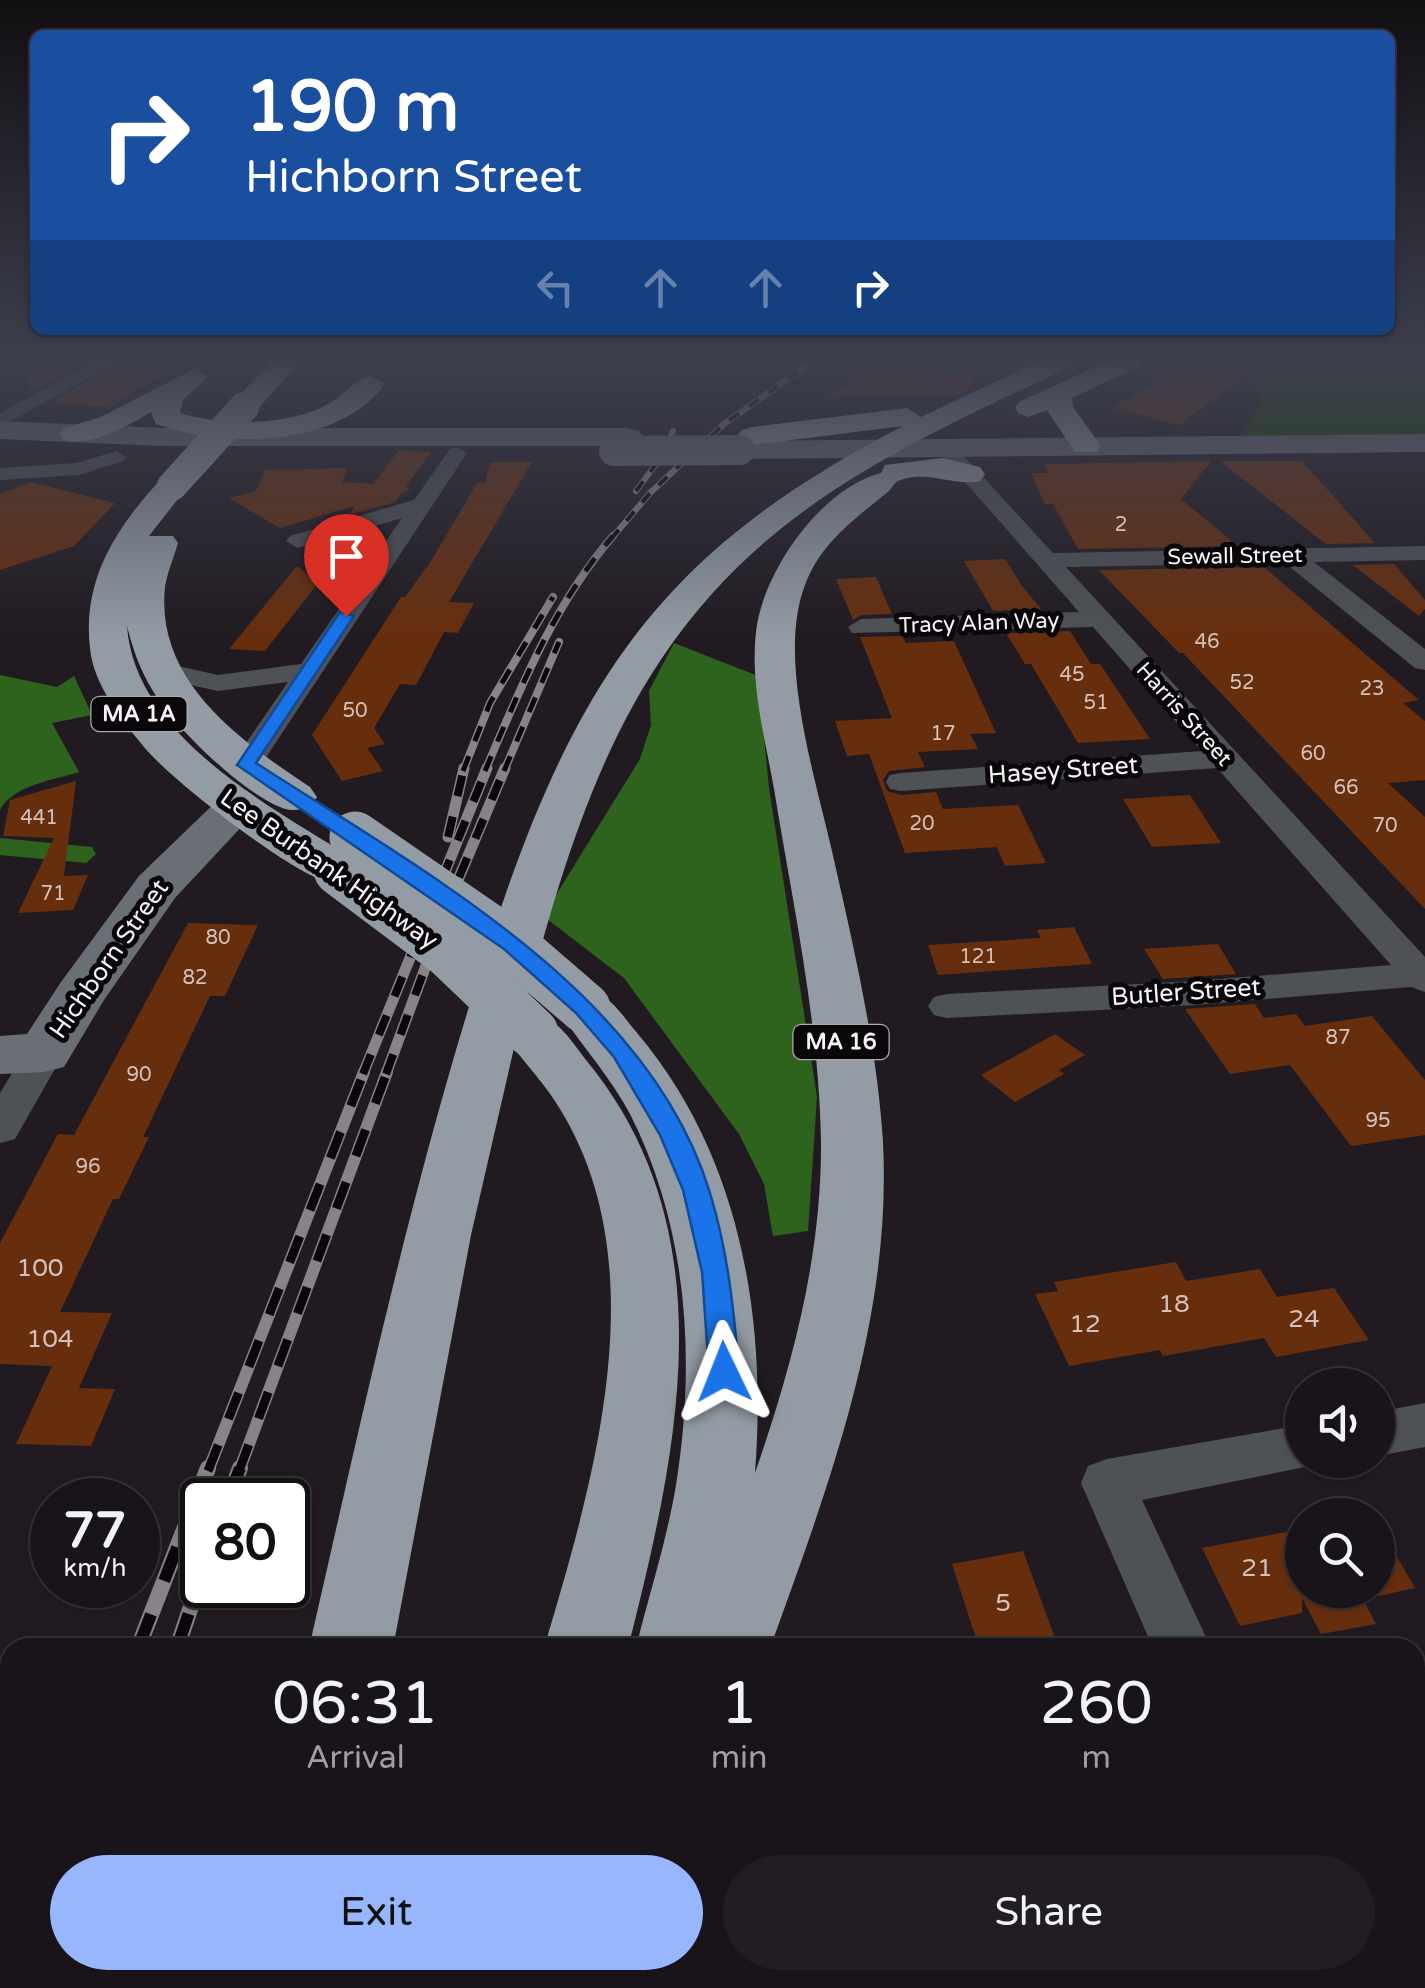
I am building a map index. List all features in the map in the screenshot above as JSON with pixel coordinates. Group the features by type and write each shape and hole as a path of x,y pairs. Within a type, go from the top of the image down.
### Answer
{"highway":[{"name":"Lee Burbank Highway","path":"219,453 189,486 133,534 114,572 107,605 109,648 125,691 148,726 192,771 242,785 347,853 447,951 629,1060 673,1134 702,1210 718,1284 724,1372 717,1468 680,1638"},
{"path":"252,456 285,453"},
{"path":"779,453 810,462 818,473 816,485"},
{"path":"892,453 969,474"},
{"name":"MA 16","path":"353,1638 456,1150 557,816 606,712 660,629 739,545 816,485 892,453"},
{"name":"MA 16","path":"730,1638 808,1427 839,1301 852,1190 846,1073 780,698 776,626 786,584 812,540 892,453"},
{"name":"Lee Burbank Highway","path":"189,486 149,572 146,623 160,670 242,785"},
{"name":"Lee Burbank Highway","path":"559,1021 577,1086 606,1134 627,1194 643,1277 646,1352 640,1431 622,1523 589,1638"}],"main road":[{"path":"41,453 252,456 461,453"},
{"name":"Hichborn Street","path":"22,1054 80,994 157,887 242,785"}],"street":[{"name":"Hichborn Street","path":"242,785 308,671 457,453"},
{"name":"Harris Street","path":"949,453 1423,976"},
{"path":"0,474 78,470 116,456"},
{"path":"298,541 421,506"},
{"name":"Sewall Street","path":"1045,560 1425,553"},
{"path":"1290,554 1425,662"},
{"name":"Tracy Alan Way","path":"861,627 1097,619"},
{"path":"160,670 218,682 308,671"},
{"name":"Hasey Street","path":"901,782 1224,758"},
{"name":"Butler Street","path":"948,1006 1423,976"},
{"name":"Hichborn Street","path":"0,1128 22,1054"},
{"path":"1395,1431 1425,1425"},
{"path":"1177,1638 1107,1484 1285,1451"}],"green space":[{"path":"674,643 758,676 769,788 817,1097 808,1231 773,1236 764,1184 739,1134 624,978 543,916 640,759 651,725 649,691"},
{"path":"0,675 57,687 74,676 92,715 52,723 79,772 24,789 0,810"},
{"path":"0,838 92,847 96,854 86,863 0,855"}],"building":[{"path":"397,453 430,453 406,486 410,490 395,502 349,515 355,506 280,528 229,498 256,491 265,470 347,468 342,482 373,484"},
{"path":"1211,461 1181,499 1238,546 1078,549 1053,504 1045,504 1031,473 1048,473 1044,464"},
{"path":"1220,461 1302,461 1375,543 1326,544"},
{"path":"490,462 532,462 449,602 474,603 458,633 444,632 416,685 400,684 374,728 385,744 367,748 383,771 342,781 312,735 401,597 405,597 431,561 477,483 485,483"},
{"path":"31,482 115,503 74,546 0,570 0,494"},
{"path":"375,530 349,566 311,564 327,544"},
{"path":"1005,559 1041,609 993,611 964,561"},
{"path":"1394,564 1425,600 1425,609 1419,616 1353,565"},
{"path":"297,566 318,583 265,651 229,649"},
{"path":"1264,567 1419,700 1403,703 1425,721 1425,780 1388,783 1425,817 1425,909 1183,653 1099,570"},
{"path":"876,577 892,614 861,615 853,620 836,579"},
{"path":"1070,631 1091,664 1100,664 1150,739 1078,743 1031,664 1025,664 1006,633"},
{"path":"902,636 906,643 954,641 996,733 970,734 978,749 918,752 925,767 889,771 883,780 887,791 901,795 936,792 943,809 1018,805 1046,863 1005,866 997,847 905,853 869,754 847,756 835,721 892,718 860,637"},
{"path":"76,781 64,876 88,875 73,910 18,913 54,838 3,836 10,800"},
{"path":"1190,795 1221,843 1152,847 1123,799"},
{"path":"188,923 258,925 225,996 210,996 143,1137 149,1137 119,1199 113,1199 60,1312 112,1313 79,1388 115,1389 91,1446 16,1444 52,1366 0,1364 0,1243 58,1134 74,1135"},
{"path":"1074,927 1092,964 938,975 928,945 1041,938 1037,930"},
{"path":"1218,944 1236,974 1163,979 1144,949"},
{"path":"1255,1004 1264,1018 1296,1014 1305,1026 1372,1016 1425,1080 1425,1135 1351,1146 1290,1065 1230,1074 1185,1009"},
{"path":"1055,1034 1085,1055 1059,1070 1064,1074 1015,1102 981,1075"},
{"path":"1176,1262 1186,1281 1260,1269 1277,1297 1334,1288 1369,1340 1276,1357 1264,1338 1163,1356 1160,1350 1069,1366 1035,1294 1058,1291 1054,1282"},
{"path":"1285,1532 1285,1608 1302,1608 1302,1613 1240,1626 1202,1548"},
{"path":"1023,1551 1055,1638 976,1638 952,1564"},
{"path":"1395,1553 1415,1588 1395,1592"},
{"path":"1307,1608 1368,1608 1376,1624 1321,1634"}],"railway":[{"path":"636,491 663,453"},
{"path":"611,539 650,493 693,453"},
{"path":"485,771 556,619 613,536"},
{"path":"464,769 490,703 553,597"},
{"path":"504,771 559,642"},
{"path":"363,1074 487,768"},
{"path":"386,1074 455,887 505,768"},
{"path":"448,837 464,769"},
{"path":"208,1471 364,1072"},
{"path":"239,1471 387,1072"},
{"path":"142,1638 208,1468"},
{"path":"236,1478 240,1468"},
{"path":"180,1638 191,1608"}],"route":[{"path":"346,616 246,765 512,944 584,1008 623,1052 673,1134 696,1190 716,1272 723,1320 724,1372"}]}
